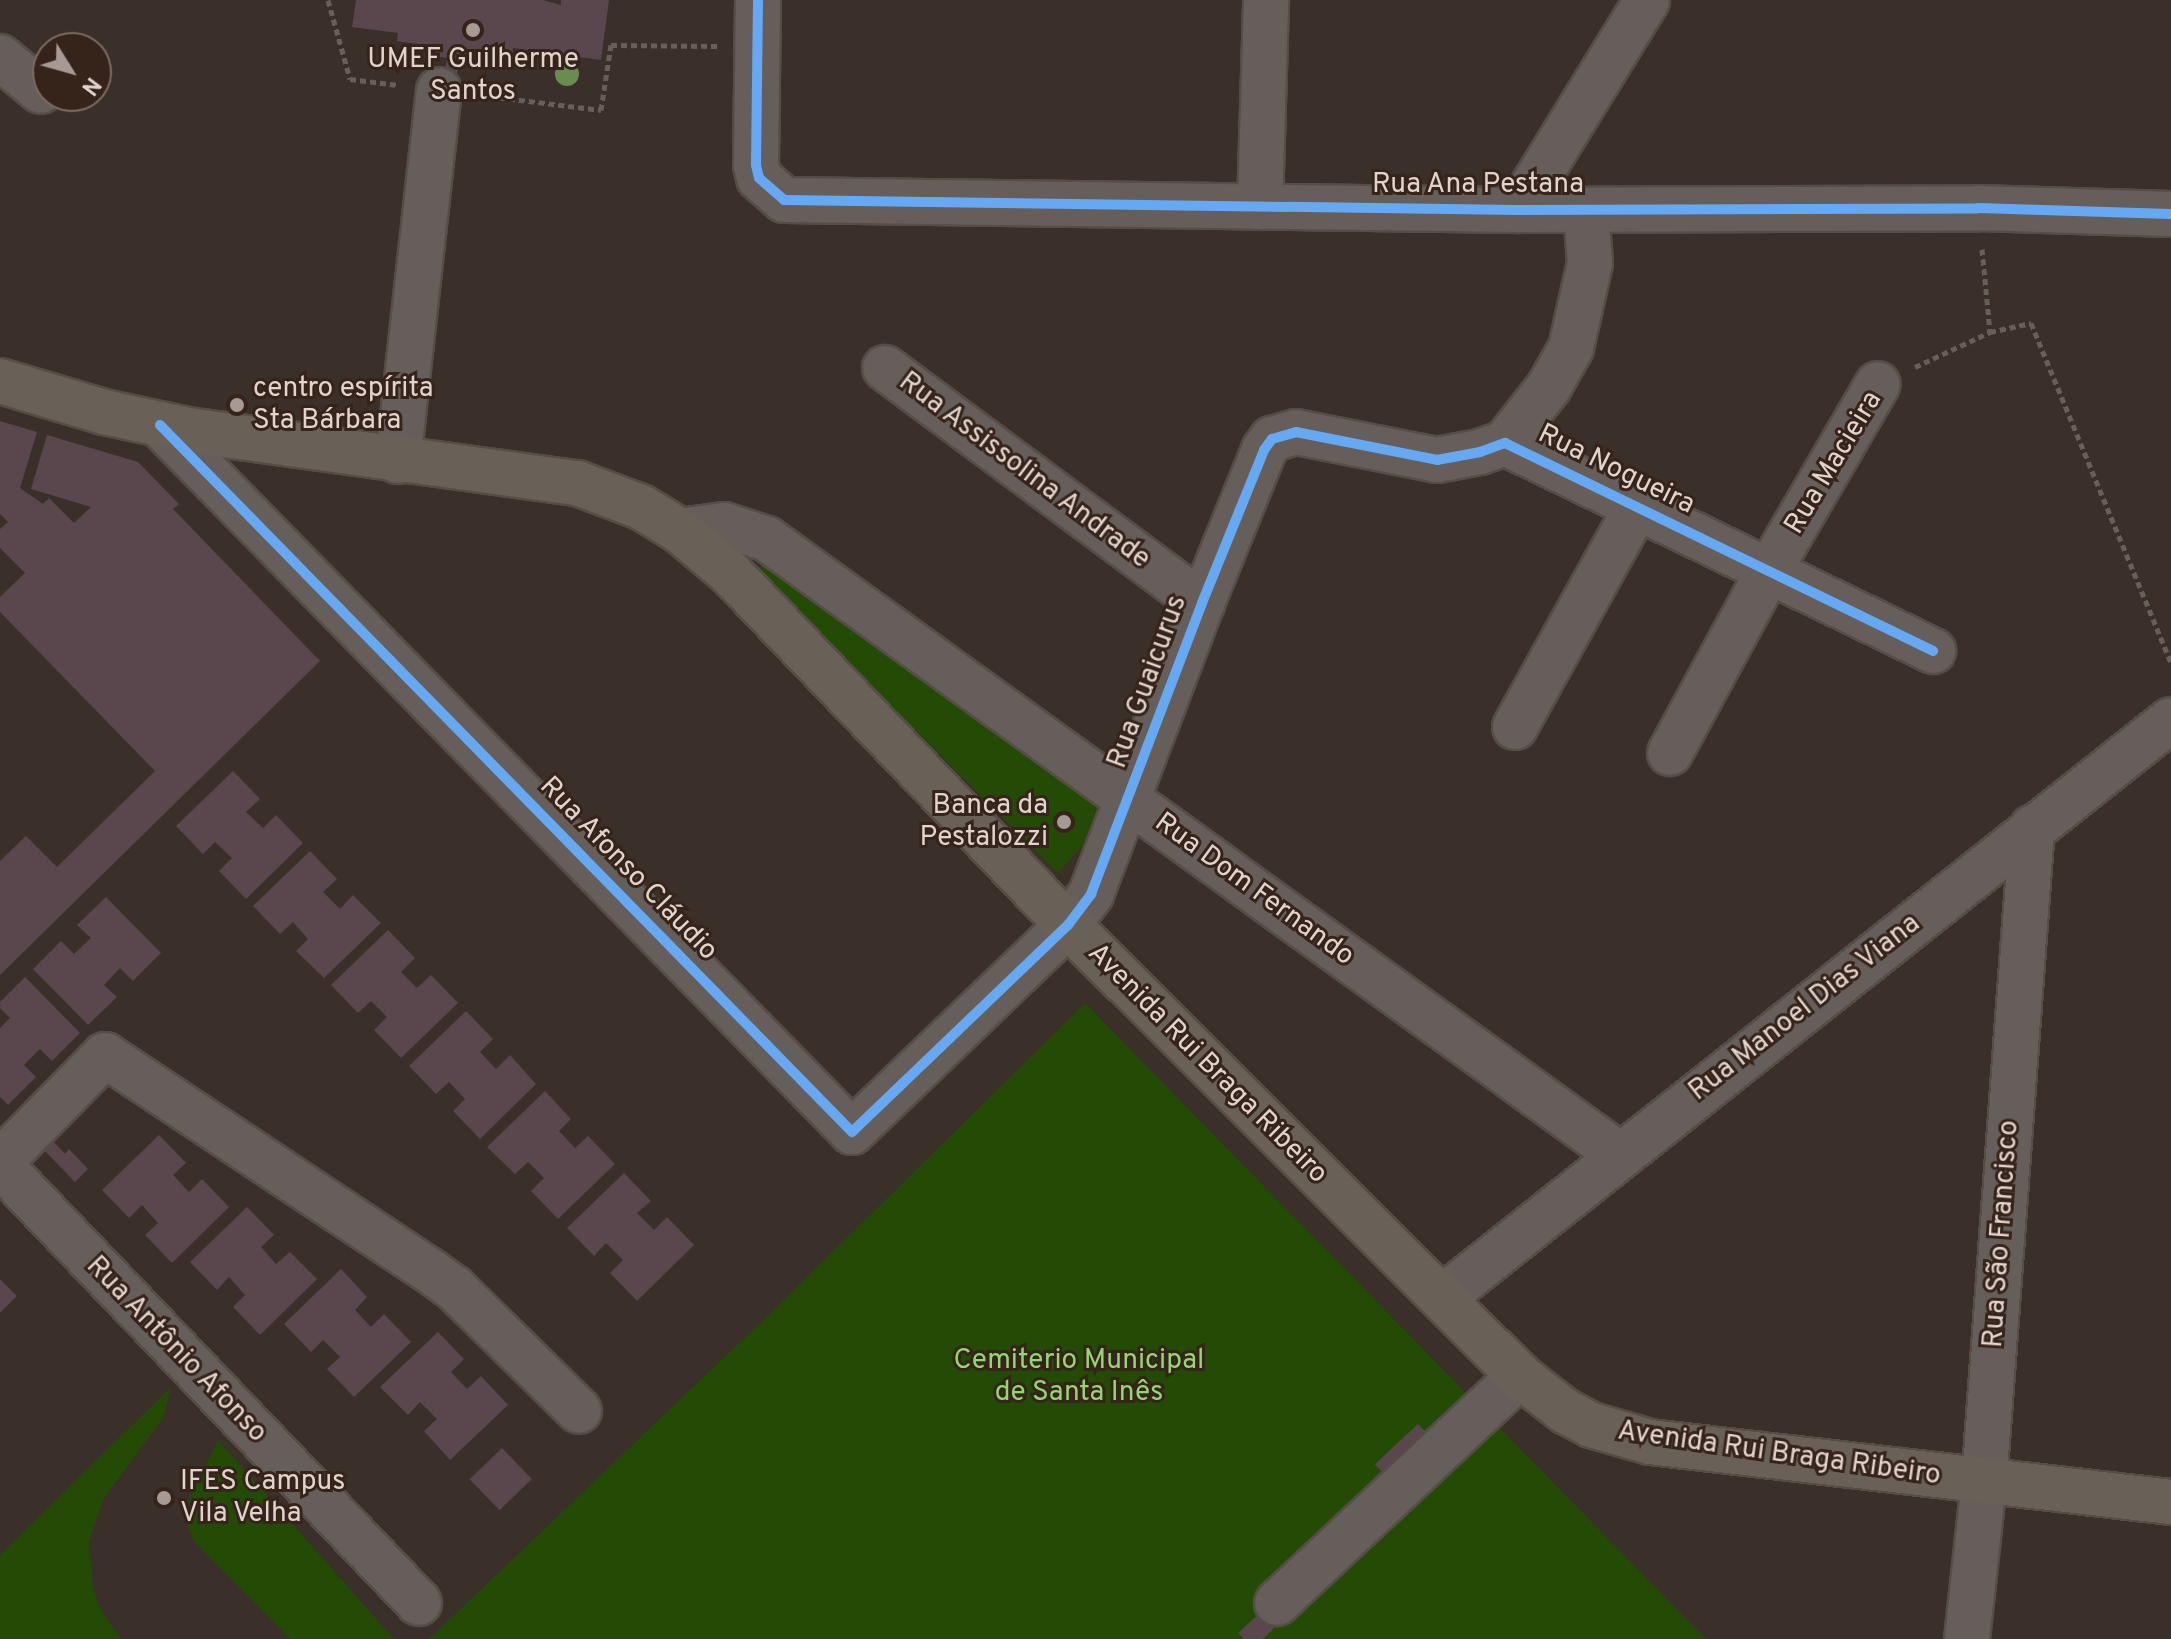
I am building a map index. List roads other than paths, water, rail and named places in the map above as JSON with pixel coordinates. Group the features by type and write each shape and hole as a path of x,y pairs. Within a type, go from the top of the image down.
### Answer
{"main road":[{"name":"Avenida Rui Braga Ribeiro","path":"0,381 160,425 398,461 577,483 641,507 680,531 731,574 1068,925 1520,1376 1565,1411 1617,1435 1984,1483 2171,1502"}],"street":[{"name":"Rua Ana Pestana","path":"758,0 756,165 759,178 784,200 1518,210 1978,208 2171,214"},
{"path":"1260,207 1266,0"},
{"path":"1518,210 1647,0"},
{"path":"0,57 32,84"},
{"path":"398,461 439,90"},
{"path":"1505,443 1549,387 1571,348 1590,263 1586,210"},
{"name":"Rua Assissolina Andrade","path":"885,368 1202,603"},
{"name":"Rua Macieira","path":"1670,753 1769,571 1878,384"},
{"name":"Rua Afonso Cláudio","path":"160,425 852,1132 1068,925"},
{"name":"Rua Nogueira","path":"1264,450 1272,439 1296,432 1437,460 1480,452 1505,443 1933,651"},
{"name":"Rua Guaicurus","path":"1068,925 1097,882 1202,603 1264,450"},
{"path":"1515,727 1637,507"},
{"name":"Rua Dom Fernando","path":"680,531 724,525 767,539 1620,1155"},
{"name":"Rua Manoel Dias Viana","path":"1442,1298 2171,720"},
{"name":"Rua São Francisco","path":"1967,1639 1984,1483 2032,828"},
{"path":"0,1164 105,1055 454,1288 579,1411"},
{"name":"Rua Antônio Afonso","path":"0,1164 419,1603"},
{"path":"1277,1603 1520,1376"}],"place":[{"name":"UMEF Guilherme Santos","path":"473,30"},
{"name":"centro espírita Sta Bárbara","path":"237,405"},
{"name":"Banca da Pestalozzi","path":"1064,822"},
{"name":"IFES Campus Vila Velha","path":"164,1498"}],"park label":[{"name":"Cemiterio Municipal de Santa Inês","path":"1079,1377"}]}
